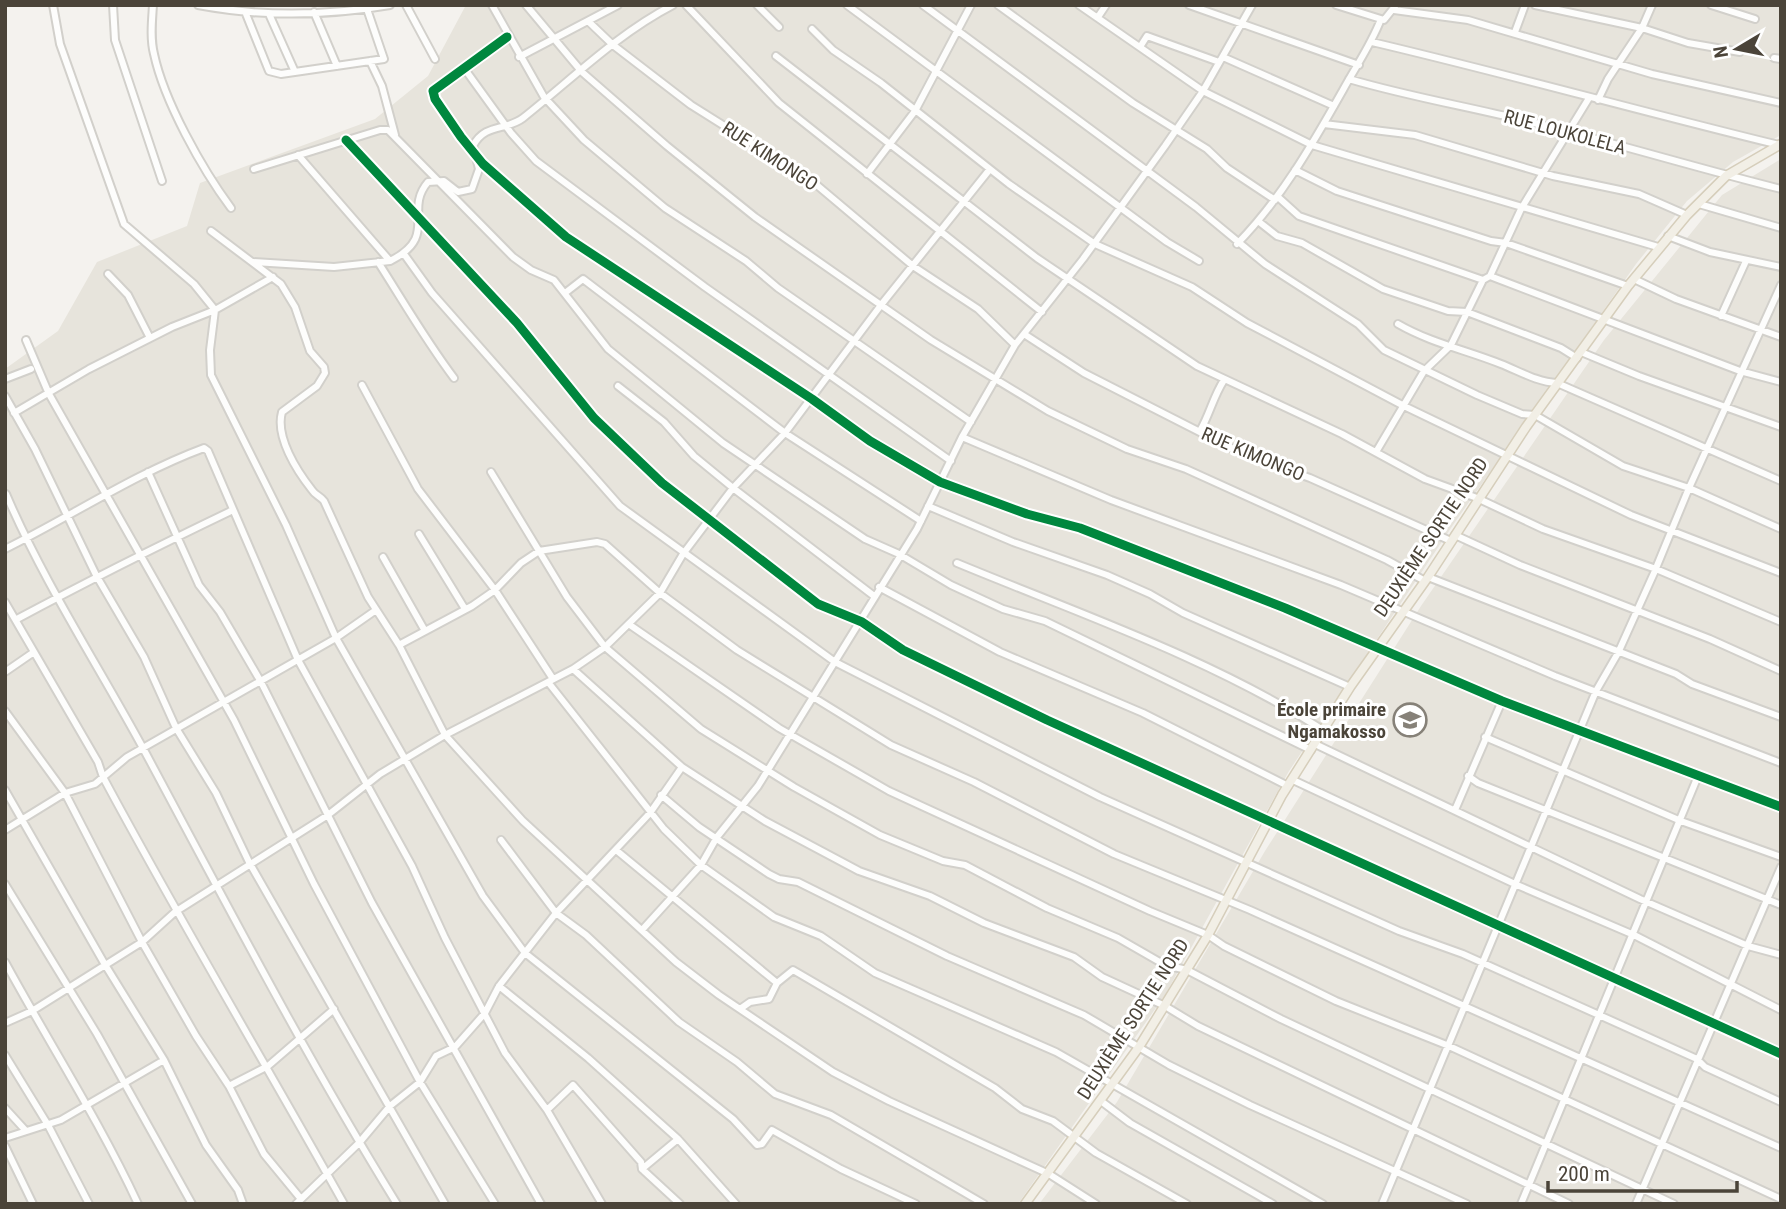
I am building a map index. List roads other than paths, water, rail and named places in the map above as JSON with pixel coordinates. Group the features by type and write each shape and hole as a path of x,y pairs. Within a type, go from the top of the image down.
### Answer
{"main road":[{"name":"DEUXIÈME SORTIE NORD","path":"1026,1204 1139,1048 1166,1006 1208,935 1224,900 1269,819 1323,730 1376,648 1427,579 1507,453 1658,247 1726,176 1780,145"}],"street":[{"path":"53,5 60,44 124,224 194,284 215,310 209,350 211,375 286,525 336,638 449,833 465,867 525,953 733,1119 757,1145 762,1144 772,1130 841,1169 916,1204"},
{"path":"113,5 115,40 162,181"},
{"path":"153,5 152,41 158,67 203,170 230,208"},
{"path":"198,5 246,14 314,12 390,5"},
{"path":"406,5 435,59"},
{"path":"492,5 507,37 544,97 584,140 665,208 746,261 778,288 971,422"},
{"path":"526,5 582,72 755,217 881,305 995,380 1048,411 1127,449 1186,469 1427,579 1781,717"},
{"path":"519,57 552,38 589,22 605,8 618,5"},
{"path":"252,262 334,267 390,261 404,254 416,239 421,222 418,209 423,188 428,182 438,180 458,192 472,189 479,169 473,146 482,134 520,120 544,97 582,72 613,45 673,5"},
{"path":"686,5 779,103 1042,313"},
{"path":"757,5 779,27"},
{"path":"847,5 1167,243 1199,261"},
{"path":"923,5 1196,207 1237,244 1358,324 1384,349 1424,371 1522,414 1535,415 1623,466 1689,488 1781,529"},
{"path":"867,173 915,111 938,72 971,5"},
{"path":"998,5 1133,103 1207,149 1227,168 1299,216 1486,278 1741,371 1781,382"},
{"path":"1079,5 1203,91 1311,145 1354,156 1400,174 1449,184 1521,209 1658,247"},
{"path":"1098,17 1106,5"},
{"path":"1189,5 1359,65"},
{"path":"642,930 701,865 717,837 744,806 788,733 862,622 878,587 921,522 962,437 1015,345 1095,244 1148,171 1203,91 1252,5"},
{"path":"1336,5 1381,19"},
{"path":"1515,32 1525,5"},
{"path":"1535,5 1642,28 1688,43 1740,52"},
{"path":"1598,100 1618,63 1642,28 1652,5"},
{"path":"1711,5 1755,19"},
{"path":"246,14 269,71 276,74 370,61 385,56 362,8"},
{"path":"1237,244 1277,199 1359,65 1381,19 1395,8 1468,20 1618,63 1781,103"},
{"path":"314,12 337,66"},
{"path":"269,14 295,72"},
{"name":"RUE KIMONGO","path":"589,22 613,45 691,105 812,181 913,266 978,309 1015,345"},
{"path":"812,29 833,50 990,169 1095,244 1192,287 1247,323 1404,406 1507,453 1631,515 1781,573"},
{"path":"1140,47 1147,36 1221,60 1334,106"},
{"path":"507,37 432,91 473,152 518,198 566,237 812,399 870,441 940,482 1027,514 1080,528 1285,608 1502,701 1781,807"},
{"path":"1372,42 1464,62 1589,98 1780,145"},
{"path":"776,56 887,145 1037,258 1163,345 1224,380 1376,452 1425,479 1477,498 1543,529 1656,569 1781,622"},
{"path":"370,61 382,86 396,137"},
{"path":"464,68 536,160 705,286 951,461"},
{"name":"RUE LOUKOLELA","path":"1349,79 1405,96 1446,101 1566,131 1781,189"},
{"path":"1376,452 1424,371 1451,345 1466,312 1506,243 1521,209 1566,131 1589,98"},
{"path":"1324,124 1416,135 1543,172 1639,194 1687,215"},
{"path":"254,169 384,129 396,137 513,257 531,270 554,280 608,349 624,364 723,443 865,539 899,554 951,585 1003,609 1045,621 1313,747 1533,846 1647,902 1748,946 1781,955"},
{"path":"346,140 517,323 594,418 662,483 818,604 862,622 903,650 1046,720 1269,819 1304,839 1499,928 1617,977 1781,1054"},
{"path":"298,155 390,261"},
{"path":"5,1023 32,1011 104,963 142,942 175,912 249,862 328,815 366,783 404,759 573,669 605,647 660,593 682,554 733,488 785,433 881,305 990,169"},
{"path":"1295,170 1337,191 1492,241 1506,243 1628,286"},
{"path":"1699,204 1781,228"},
{"path":"1258,221 1277,236 1302,243 1383,289 1448,311 1466,312 1781,427"},
{"path":"211,232 273,277 287,292 310,351 324,367 325,373 317,386 282,412 283,436 292,460 314,493 324,501 376,610 399,645 445,736 523,821 590,879 676,962 740,1009 833,1072 889,1101 1049,1174 1096,1204"},
{"path":"1668,236 1746,261 1781,267"},
{"path":"404,254 432,293 620,506 682,554 835,662 1100,797 1600,1015 1698,1059 1705,1067 1781,1102"},
{"path":"1721,316 1746,261"},
{"path":"378,262 420,324 430,346 454,378"},
{"path":"107,274 128,295 150,338"},
{"path":"15,413 89,369 150,338 215,310 273,277"},
{"path":"565,293 583,279 785,433 921,522"},
{"path":"1634,279 1721,316 1781,337"},
{"path":"1382,1204 1596,691 1618,653 1760,328 1778,299 1781,285"},
{"path":"1398,324 1430,342 1451,345 1534,379 1557,383 1781,481"},
{"name":"RUE KIMONGO","path":"1024,334 1084,373 1256,460 1310,478 1636,612 1700,634 1781,671"},
{"path":"26,340 49,394 105,498 142,557 222,701 290,837 420,1082 495,1204"},
{"path":"5,379 31,369"},
{"path":"1200,431 1210,414 1214,396 1224,380"},
{"path":"362,385 418,489 495,590 550,681 650,813 701,865 774,917 821,936 862,967 1056,1052 1324,1204"},
{"path":"618,386 664,422 694,456 733,488 874,596"},
{"path":"5,396 96,575 144,657 176,727 216,793 249,862 445,1204"},
{"path":"962,437 1111,500 1286,563 1596,691 1781,763"},
{"path":"5,549 105,498 148,472 204,448 211,454 298,660 366,783 505,1053 547,1110 602,1204"},
{"path":"148,472 200,585 220,612 261,682 380,917 455,1046 541,1204"},
{"path":"491,472 567,597 605,647 701,729 794,787 880,835 943,861 965,865 1165,965 1187,970 1281,1019 1674,1204"},
{"path":"6,494 57,597 143,749 214,885 359,1143 397,1204"},
{"path":"928,506 1013,542 1107,575 1183,613 1350,687"},
{"path":"17,619 96,575 142,557 178,536 233,510"},
{"path":"419,534 465,610"},
{"path":"399,645 465,610 495,590 521,563 538,551 597,542 605,544 660,593 737,650 891,745 974,782 1114,854 1466,1006 1781,1148"},
{"path":"383,558 425,631"},
{"path":"957,562 1235,681 1323,730"},
{"path":"878,587 1000,652 1143,713 1291,783 1634,935 1781,1010"},
{"path":"5,602 98,762 103,777 175,912 268,1066 344,1204"},
{"path":"5,830 65,793 88,788 117,763 336,638 376,610"},
{"path":"630,625 788,733 889,791 1208,935 1224,946 1336,1001 1449,1046 1781,1202"},
{"path":"5,673 34,652"},
{"path":"573,669 682,767 765,821 859,870 930,896 984,923 1074,957 1102,977 1166,1006 1198,1026 1569,1204"},
{"path":"1455,810 1502,701"},
{"path":"5,711 65,793 142,942 196,1036 229,1086 264,1154 298,1201 359,1143 390,1106 420,1082 436,1056 455,1046 485,1013 499,986 556,913 650,813 682,767"},
{"path":"1485,737 1681,821 1781,857"},
{"path":"1468,776 1478,783 1781,905"},
{"path":"1521,1204 1698,776"},
{"path":"5,790 104,963 164,1060 206,1144 238,1189 243,1204"},
{"path":"661,795 699,827 779,879 798,882 947,956 1084,1015 1139,1048 1250,1105 1467,1204"},
{"path":"501,840 556,913 586,935 679,1022 737,1062 775,1094 831,1115 984,1204"},
{"path":"616,850 777,984"},
{"path":"1636,1204 1678,1101 1781,867"},
{"path":"5,884 97,1034 192,1204"},
{"path":"5,962 89,1104 138,1204"},
{"path":"740,1009 750,1002 769,999 777,984 793,970 995,1088 1021,1109 1053,1121 1096,1153 1187,1204"},
{"path":"499,986 587,1058 678,1139 736,1204"},
{"path":"229,1086 268,1066 334,1009"},
{"path":"5,1055 48,1125 89,1204"},
{"path":"5,1138 48,1125 164,1060"},
{"path":"547,1110 573,1085 640,1162 642,1169 680,1204"},
{"path":"1101,1101 1130,1123 1273,1204"},
{"path":"5,1108 26,1131"},
{"path":"642,1169 678,1139"},
{"path":"5,1146 33,1204"}],"place":[{"name":"École primaire Ngamakosso","path":"1410,720"}]}
